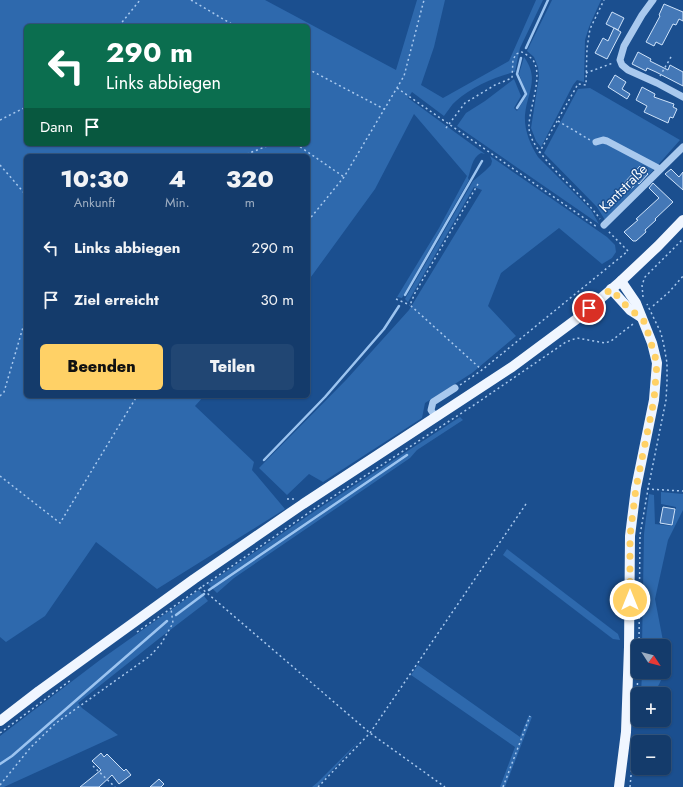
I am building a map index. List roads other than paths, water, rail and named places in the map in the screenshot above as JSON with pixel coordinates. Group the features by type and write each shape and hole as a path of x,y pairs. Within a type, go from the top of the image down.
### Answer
{"main road":[{"path":"0,721 194,579 303,504 512,368 578,318 621,281 683,220"},
{"path":"619,787 626,732 629,647 630,536 636,488 654,400 657,363 645,323 636,303 621,281"},
{"path":"611,289 630,310 641,317"}],"street":[{"path":"653,0 642,15 624,46 621,62 628,70 683,97"},
{"name":"Kantstraße","path":"596,142 607,140 660,169"},
{"name":"Kantstraße","path":"604,225 683,147"},
{"path":"436,418 431,410 433,402 455,388"}],"waterway":[{"path":"526,48 548,0"},
{"path":"517,108 526,94 517,74 521,58"},
{"path":"405,295 482,161"},
{"path":"264,460 325,397 384,329 399,306"},
{"path":"209,590 407,455"},
{"path":"176,615 204,594"},
{"path":"0,764 12,756 167,621"}]}
